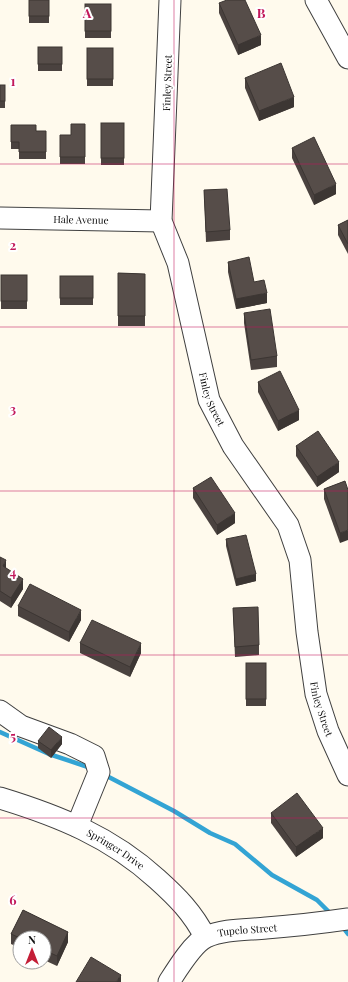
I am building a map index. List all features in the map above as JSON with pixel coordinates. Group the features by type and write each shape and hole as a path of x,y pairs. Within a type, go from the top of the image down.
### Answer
{"street":[{"name":"Finley Street","path":"170,0 161,221 178,263 209,400 233,446 288,526 300,560 307,632 316,694 328,731 348,775"},
{"path":"316,0 348,58"},
{"name":"Hale Avenue","path":"0,218 161,221"},
{"path":"0,711 21,726 70,744 94,756 99,772 77,826"},
{"name":"Springer Drive","path":"0,798 37,809 77,826 126,852 170,890 196,920 205,937"},
{"name":"Tupelo Street","path":"169,982 183,960 205,937 225,932 348,919"}],"building":[{"path":"29,0 49,0 49,16 29,16"},
{"path":"227,0 245,0 261,35 238,45 219,3"},
{"path":"85,4 111,4 111,31 85,31"},
{"path":"38,47 62,47 62,64 38,64"},
{"path":"87,48 113,48 113,79 87,79"},
{"path":"281,63 294,97 259,111 245,78"},
{"path":"0,85 5,85 5,101 0,101"},
{"path":"101,123 124,123 124,158 101,158"},
{"path":"71,124 85,124 85,157 60,157 60,135 71,135"},
{"path":"11,125 36,125 36,131 46,131 46,152 19,152 19,142 11,142"},
{"path":"314,137 336,184 314,195 292,148"},
{"path":"227,189 230,230 206,232 204,190"},
{"path":"348,220 348,244 338,225"},
{"path":"249,257 254,282 264,280 267,293 236,299 228,262"},
{"path":"118,273 145,274 145,316 118,316"},
{"path":"1,275 27,275 27,301 1,301"},
{"path":"60,276 93,276 93,298 60,298"},
{"path":"270,309 277,356 251,360 244,313"},
{"path":"280,371 299,410 278,421 258,382"},
{"path":"318,431 339,462 317,477 296,446"},
{"path":"211,477 235,513 217,525 193,488"},
{"path":"345,481 348,490 348,530 340,533 324,489"},
{"path":"246,535 256,574 236,579 226,539"},
{"path":"0,557 6,560 3,566 23,579 11,598 0,591"},
{"path":"30,584 81,610 69,632 18,606"},
{"path":"258,607 259,645 235,647 233,608"},
{"path":"92,620 141,643 130,667 80,643"},
{"path":"246,663 266,663 266,699 246,699"},
{"path":"49,727 62,737 51,750 38,741"},
{"path":"297,793 323,828 296,847 271,813"},
{"path":"23,910 68,932 57,956 52,954 52,930 13,930"},
{"path":"91,957 121,975 116,982 76,982"}],"waterway":[{"path":"0,732 49,754 91,768"},
{"path":"103,774 174,811 210,833 235,844 272,875 317,900 332,915"},
{"path":"345,930 348,934"}]}
